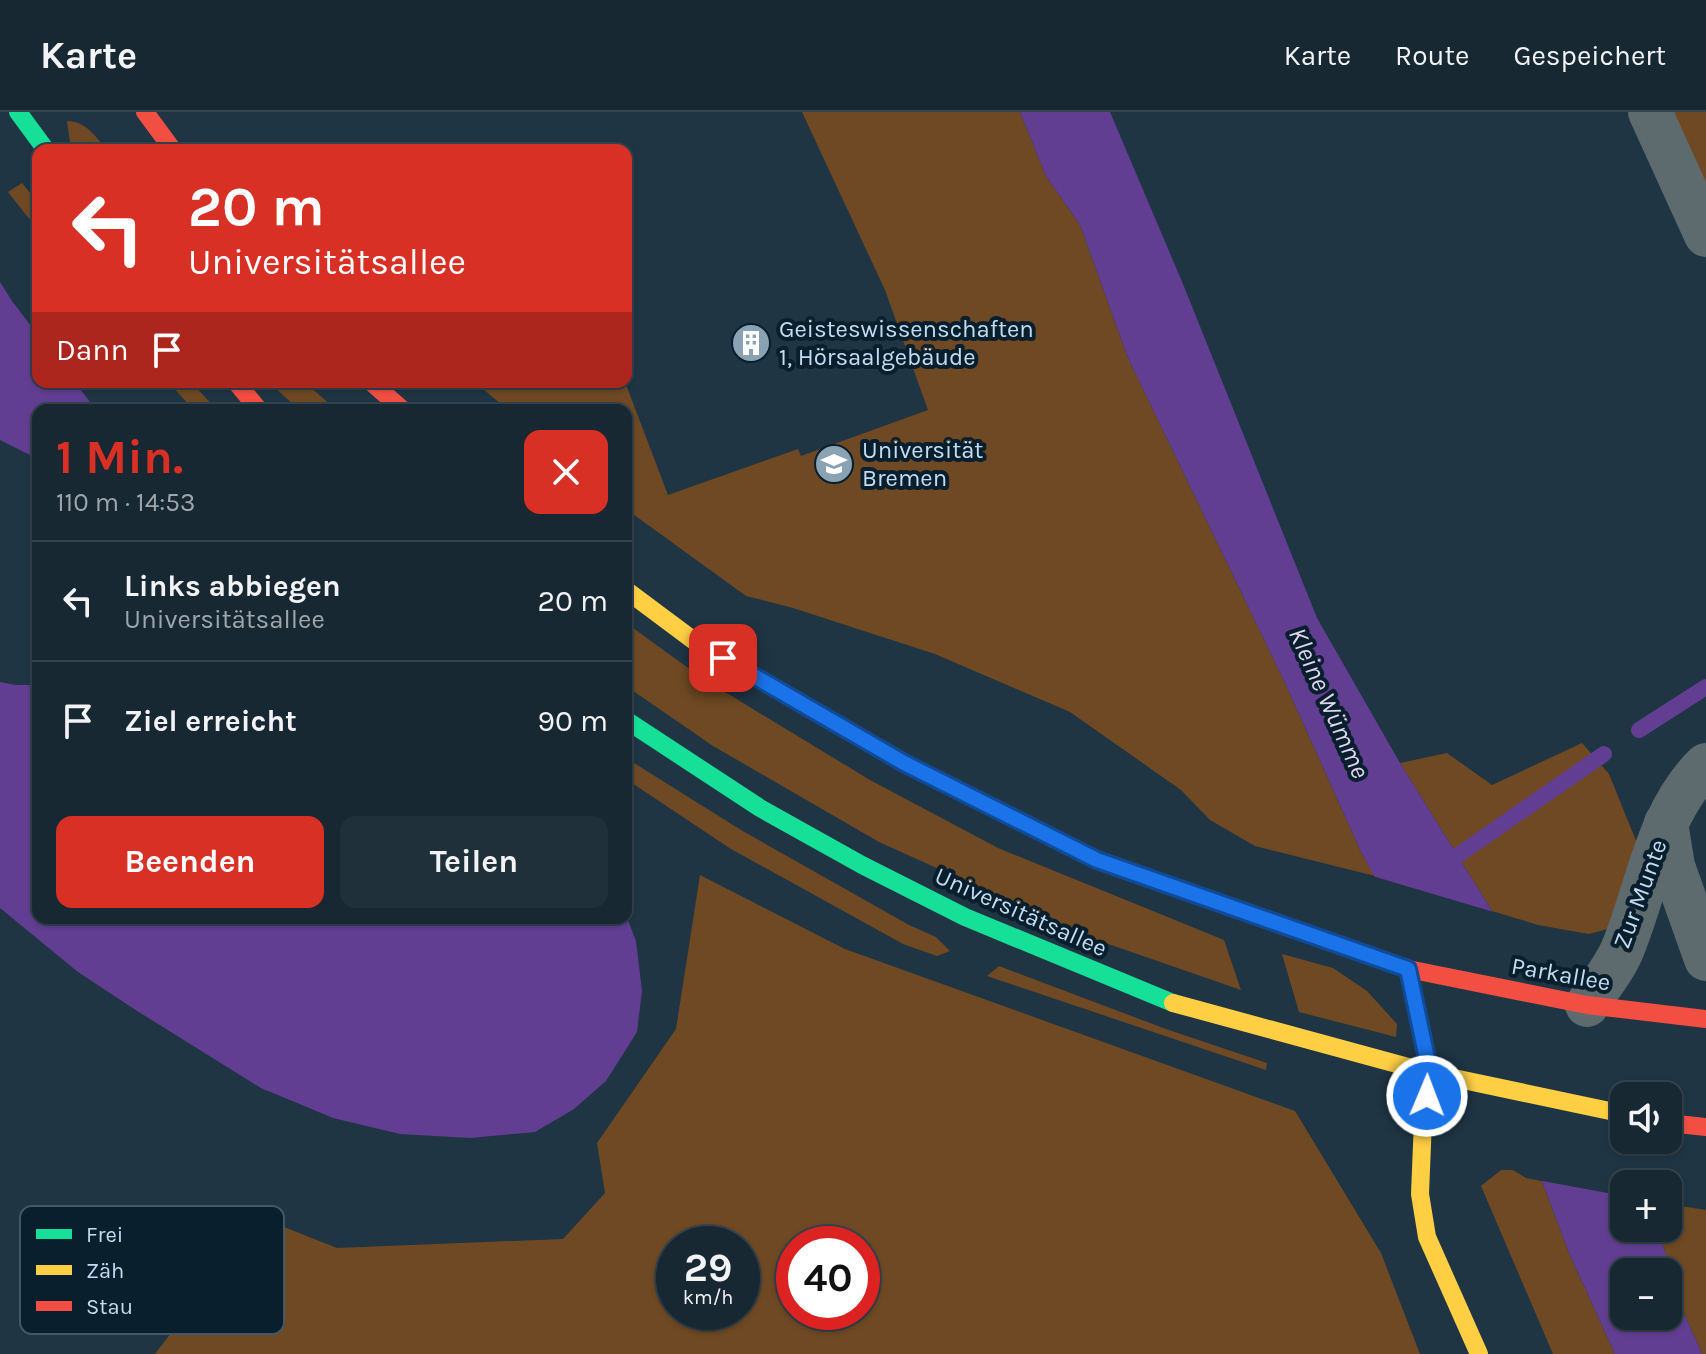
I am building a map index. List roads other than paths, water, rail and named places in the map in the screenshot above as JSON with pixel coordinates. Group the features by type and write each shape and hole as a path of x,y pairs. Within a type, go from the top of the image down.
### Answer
{"main road":[{"path":"18,112 42,144"},
{"path":"145,112 169,144"},
{"path":"241,388 254,404"},
{"path":"378,388 396,404"},
{"path":"632,594 697,643 904,763 1097,860 1408,969 1430,1073 1423,1120 1420,1194 1427,1237 1479,1354"},
{"name":"Universitätsallee","path":"632,724 760,808 862,865 965,917 1175,1004 1430,1073"},
{"name":"Parkallee","path":"1408,969 1587,1005 1706,1019"},
{"path":"1430,1073 1610,1111"},
{"path":"1682,1124 1706,1127"}],"street":[{"path":"1650,112 1706,235"},
{"name":"Zur Munte","path":"1587,1005 1622,952 1666,822 1695,775 1706,765"},
{"name":"Zur Munte","path":"1666,822 1673,866 1706,959"}],"water":[{"name":"Kleine Wümme","path":"1020,112 1110,112 1183,284 1317,618 1400,763 1492,911 1617,1170 1610,1170 1610,1242 1662,1242 1667,1258 1610,1258 1610,1330 1682,1330 1682,1308 1702,1354 1615,1354 1569,1253 1542,1181 1361,852 1286,685 1128,358 1080,225 1046,176"},
{"path":"0,282 32,327 32,388 80,388 92,404 32,404 32,456 0,440"},
{"path":"0,682 32,685 32,924 629,924 636,941 642,991 637,1032 606,1081 574,1109 535,1132 470,1138 400,1134 333,1118 261,1088 78,972 0,908"}],"waterway":[{"path":"1639,730 1706,687"},
{"path":"1441,867 1604,754"}],"place":[{"name":"Geisteswissenschaften 1, Hörsaalgebäude","path":"751,343"},
{"name":"Universität Bremen","path":"834,464"}]}
